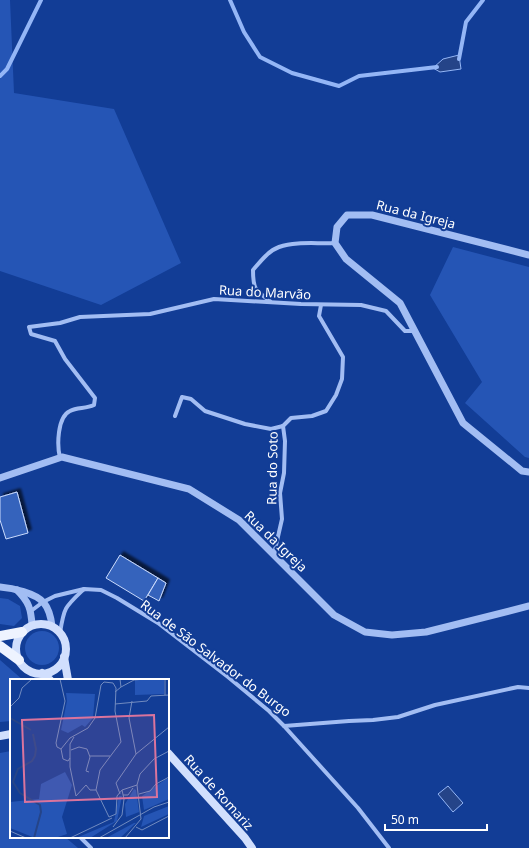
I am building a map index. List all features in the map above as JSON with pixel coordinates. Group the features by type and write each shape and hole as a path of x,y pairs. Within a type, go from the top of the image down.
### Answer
{"main road":[{"path":"19,660 16,654 16,646 18,638 22,632 32,625 39,624 52,626 60,633 65,644 64,657 68,679"},
{"path":"0,636 22,632"},
{"path":"0,646 19,660 29,670 35,673 49,672 61,663 64,657"},
{"path":"42,673 49,679"},
{"path":"0,736 10,734"},
{"name":"Rua de Romariz","path":"169,754 245,838 252,848"}],"street":[{"name":"Rua da Igreja","path":"335,243 337,227 347,215 372,215 529,255"},
{"path":"270,301 260,294 253,285 253,270 268,254 278,247 335,243 346,259 400,303 463,423 522,471 529,472"},
{"name":"Rua do Marvão","path":"60,458 58,444 62,418 69,411 87,408 94,405 95,398 65,359 55,341 31,334 29,327 60,323 80,317 150,314 214,298 361,305 386,311 405,330 415,331"},
{"name":"Rua do Soto","path":"274,554 282,519 280,493 284,473 285,441 283,426 291,418 312,416 326,411 336,395 342,379 343,357 319,316 321,304"},
{"path":"175,416 182,397 191,399 205,411 245,424 271,429 283,426"},
{"name":"Rua da Igreja","path":"0,478 62,457 189,489 239,520 334,615 365,632 392,635 426,632 529,606"},
{"path":"0,587 25,592 43,602 52,619 52,626"},
{"path":"16,589 26,600 31,611 32,625"},
{"path":"60,633 66,606 84,589"},
{"name":"Rua de São Salvador do Burgo","path":"31,611 43,602 55,596 84,589 101,590 158,623 270,711 284,726 398,717 435,705 518,687 529,688"},
{"path":"284,726 358,808 389,848"},
{"path":"81,838 91,848"}],"shaded area":[{"path":"0,0 10,0 14,93 114,109 181,263 101,305 0,271"},
{"path":"459,55 461,69 440,72 433,68 443,59"},
{"path":"453,247 529,267 529,458 525,457 465,403 482,382 430,295"},
{"path":"0,598 8,599 20,606 22,618 14,626 0,624"},
{"path":"42,631 54,636 59,648 54,660 42,665 30,660 25,648 30,636"},
{"path":"0,660 22,679 10,679 10,721 0,722"},
{"path":"10,751 10,838 66,838 78,848 0,848 0,753"},
{"path":"448,786 463,803 453,812 438,794"}],"building":[{"path":"17,492 28,533 6,539 0,520 0,497"},
{"path":"120,555 158,578 144,601 106,578"},
{"path":"158,578 166,583 159,601 148,595"}],"waterway":[{"path":"0,76 7,69 41,0"},
{"path":"230,0 244,32 260,57 292,73 339,86 359,76 437,67"},
{"path":"459,59 466,22 483,0"}]}
